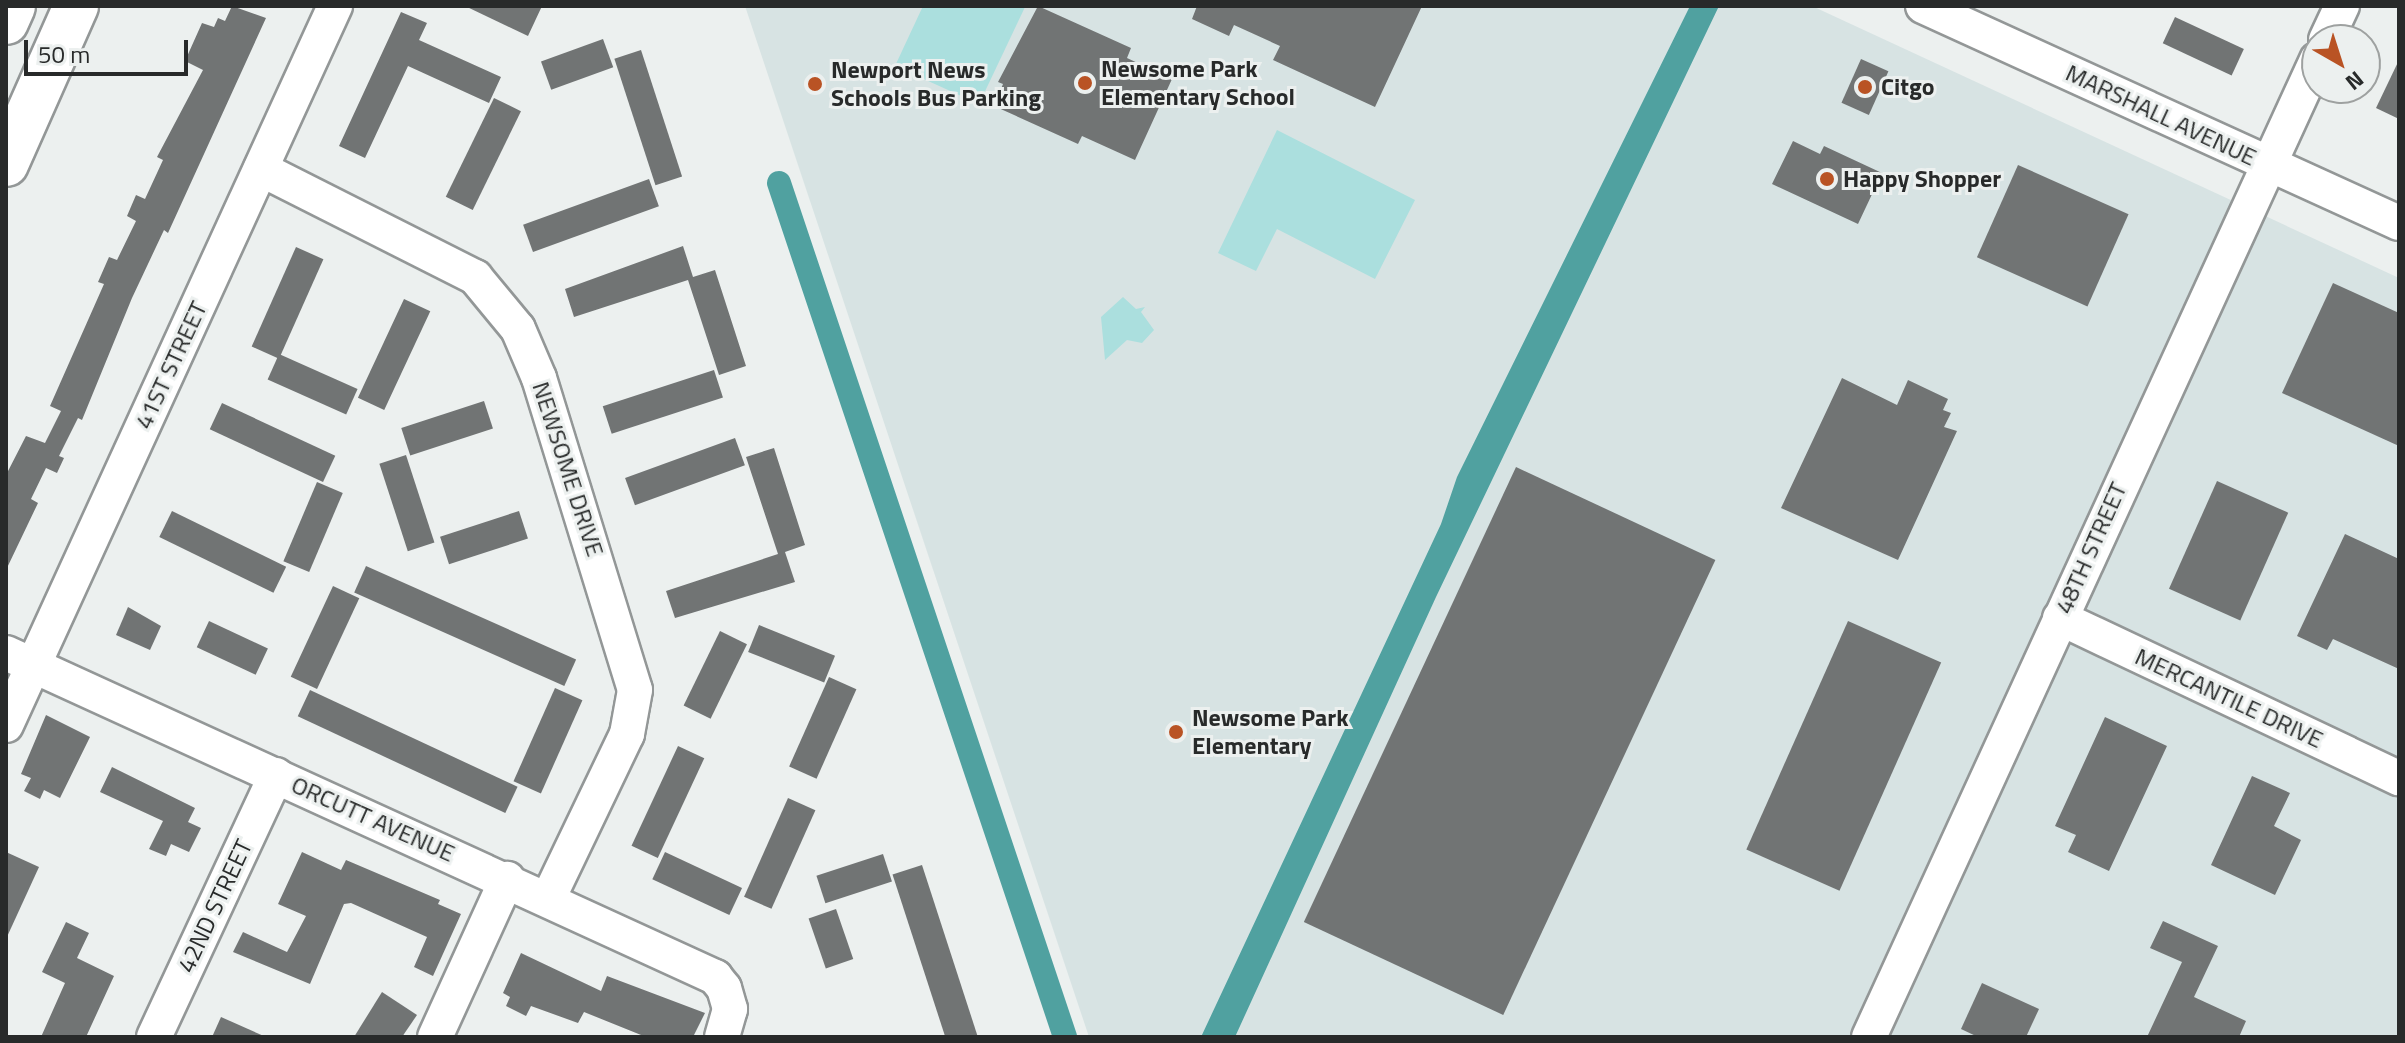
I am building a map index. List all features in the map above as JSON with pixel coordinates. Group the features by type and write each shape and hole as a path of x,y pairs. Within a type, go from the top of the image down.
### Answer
{"highway":[{"path":"6,22 13,6"},
{"path":"6,164 76,6"}],"street":[{"name":"41ST STREET","path":"6,725 20,659 261,169 335,6"},
{"name":"MARSHALL AVENUE","path":"1923,6 2399,223"},
{"name":"48TH STREET","path":"1869,1037 2301,94"},
{"name":"NEWSOME DRIVE","path":"261,169 475,277 518,329 539,378 635,690 627,734 549,897"},
{"name":"MERCANTILE DRIVE","path":"2060,618 2399,778"},
{"name":"ORCUTT AVENUE","path":"20,659 549,897 715,977 729,998 722,1037"},
{"name":"42ND STREET","path":"154,1037 276,775"},
{"path":"435,1037 507,879"}],"shaded area":[{"path":"745,6 1812,6 2399,278 2399,1037 1089,1037"},
{"path":"923,6 1025,7 979,104 895,66"},
{"path":"1690,6 1719,6 1436,597 1235,1037 1201,1037 1441,524 1457,477"},
{"path":"1277,130 1415,200 1375,279 1277,229 1256,271 1218,253"},
{"path":"1123,297 1136,309 1145,307 1141,312 1154,330 1142,343 1127,340 1105,360 1101,317"}],"building":[{"path":"232,6 266,18 168,233 164,230 132,298 82,420 78,418 59,456 64,458 57,473 46,468 31,499 38,503 6,570 6,475 26,436 45,443 61,411 50,406 104,284 98,282 109,257 117,260 136,221 127,216 136,195 145,199 163,160 157,157 203,70 185,61 202,23 214,27 218,18 225,21"},
{"path":"465,6 542,6 528,36"},
{"name":"Newsome Park Elementary School","path":"1038,6 1131,48 1127,58 1172,79 1135,160 1082,136 1078,144 994,106 1003,84 998,82"},
{"name":"Newsome Park Elementary School","path":"1197,6 1422,6 1375,107 1273,60 1280,46 1234,25 1229,36 1192,19"},
{"path":"401,12 427,23 419,40 501,77 489,103 408,66 365,158 339,146"},
{"path":"2175,17 2244,49 2232,75 2163,43"},
{"path":"603,39 613,67 551,90 541,62"},
{"path":"641,50 682,176 655,185 614,59"},
{"name":"Citgo","path":"1861,59 1888,71 1869,115 1841,103"},
{"path":"2399,60 2399,119 2376,108 2381,104 2381,98"},
{"path":"494,98 521,111 473,210 446,197"},
{"name":"Happy Shopper","path":"1793,141 1820,154 1824,146 1882,173 1858,224 1772,184"},
{"path":"2018,165 2129,214 2087,306 1977,257"},
{"path":"649,179 659,206 533,252 523,225"},
{"path":"683,246 693,277 715,270 746,366 719,375 688,280 574,317 565,289"},
{"path":"296,247 323,259 279,359 252,347"},
{"path":"2333,283 2399,313 2399,446 2282,393"},
{"path":"404,299 430,311 384,410 358,398"},
{"path":"279,354 358,389 346,415 268,380"},
{"path":"714,370 723,398 612,434 603,406"},
{"path":"1842,378 1897,405 1908,380 1948,399 1943,410 1951,413 1944,427 1957,431 1898,560 1781,508"},
{"path":"484,401 493,429 410,455 401,428"},
{"path":"222,403 335,456 323,482 210,429"},
{"path":"735,438 745,465 635,505 625,478"},
{"path":"774,448 805,545 785,552 795,582 675,618 666,591 778,554 746,457"},
{"path":"406,455 434,542 408,551 379,464"},
{"path":"1516,467 1715,560 1503,1015 1304,922"},
{"path":"2217,481 2288,513 2240,621 2169,589"},
{"path":"317,482 343,493 309,572 283,561"},
{"path":"172,511 286,567 273,593 159,537"},
{"path":"519,511 528,539 449,564 440,537"},
{"path":"2345,534 2399,559 2399,669 2333,639 2327,650 2297,636"},
{"path":"366,566 576,660 564,686 354,592"},
{"path":"333,586 359,598 317,689 291,677"},
{"path":"128,607 161,626 150,650 116,635"},
{"path":"209,621 268,648 256,675 197,647"},
{"path":"1848,621 1941,662 1839,891 1746,849"},
{"path":"759,625 835,656 824,683 748,652"},
{"path":"720,631 747,644 711,719 684,706"},
{"path":"829,677 856,689 817,779 789,767"},
{"path":"555,688 582,700 541,793 514,781"},
{"path":"310,690 518,787 505,813 298,716"},
{"path":"46,715 90,737 60,798 44,790 40,799 24,791 31,778 21,774"},
{"path":"2105,717 2167,746 2109,871 2068,852 2076,835 2055,826"},
{"path":"678,746 704,758 658,858 632,846"},
{"path":"112,767 195,808 188,822 201,828 189,852 171,844 166,856 149,849 163,821 100,792"},
{"path":"2252,776 2290,793 2274,826 2301,840 2275,895 2211,865"},
{"path":"788,798 815,810 771,909 744,897"},
{"path":"6,852 39,867 6,939"},
{"path":"302,852 341,870 346,860 440,900 438,904 461,914 433,976 414,967 427,937 351,903 344,904 310,984 233,952 243,932 287,952 306,916 278,904"},
{"path":"665,852 742,888 729,915 652,879"},
{"path":"883,854 892,882 825,903 816,876"},
{"path":"922,865 978,1037 945,1037 893,875"},
{"path":"836,909 853,959 826,969 809,918"},
{"path":"2163,921 2218,946 2194,997 2246,1021 2239,1037 2147,1037 2182,962 2150,948"},
{"path":"66,922 89,933 77,958 114,976 86,1037 41,1037 65,983 42,972"},
{"path":"521,953 601,991 607,976 705,1013 693,1037 646,1037 584,1012 578,1023 531,1006 526,1016 506,1006 510,997 503,993"},
{"path":"1982,983 2039,1009 2026,1037 1978,1037 1961,1029"},
{"path":"382,992 417,1015 402,1037 354,1037"},
{"path":"221,1017 266,1037 212,1037"}],"waterway":[{"path":"779,183 1065,1037"}],"place":[{"name":"Newsome Park Elementary School","path":"1085,83"},
{"name":"Newport News Schools Bus Parking","path":"815,84"},
{"name":"Citgo","path":"1865,87"},
{"name":"Happy Shopper","path":"1827,179"},
{"name":"Newsome Park Elementary","path":"1176,732"}]}
